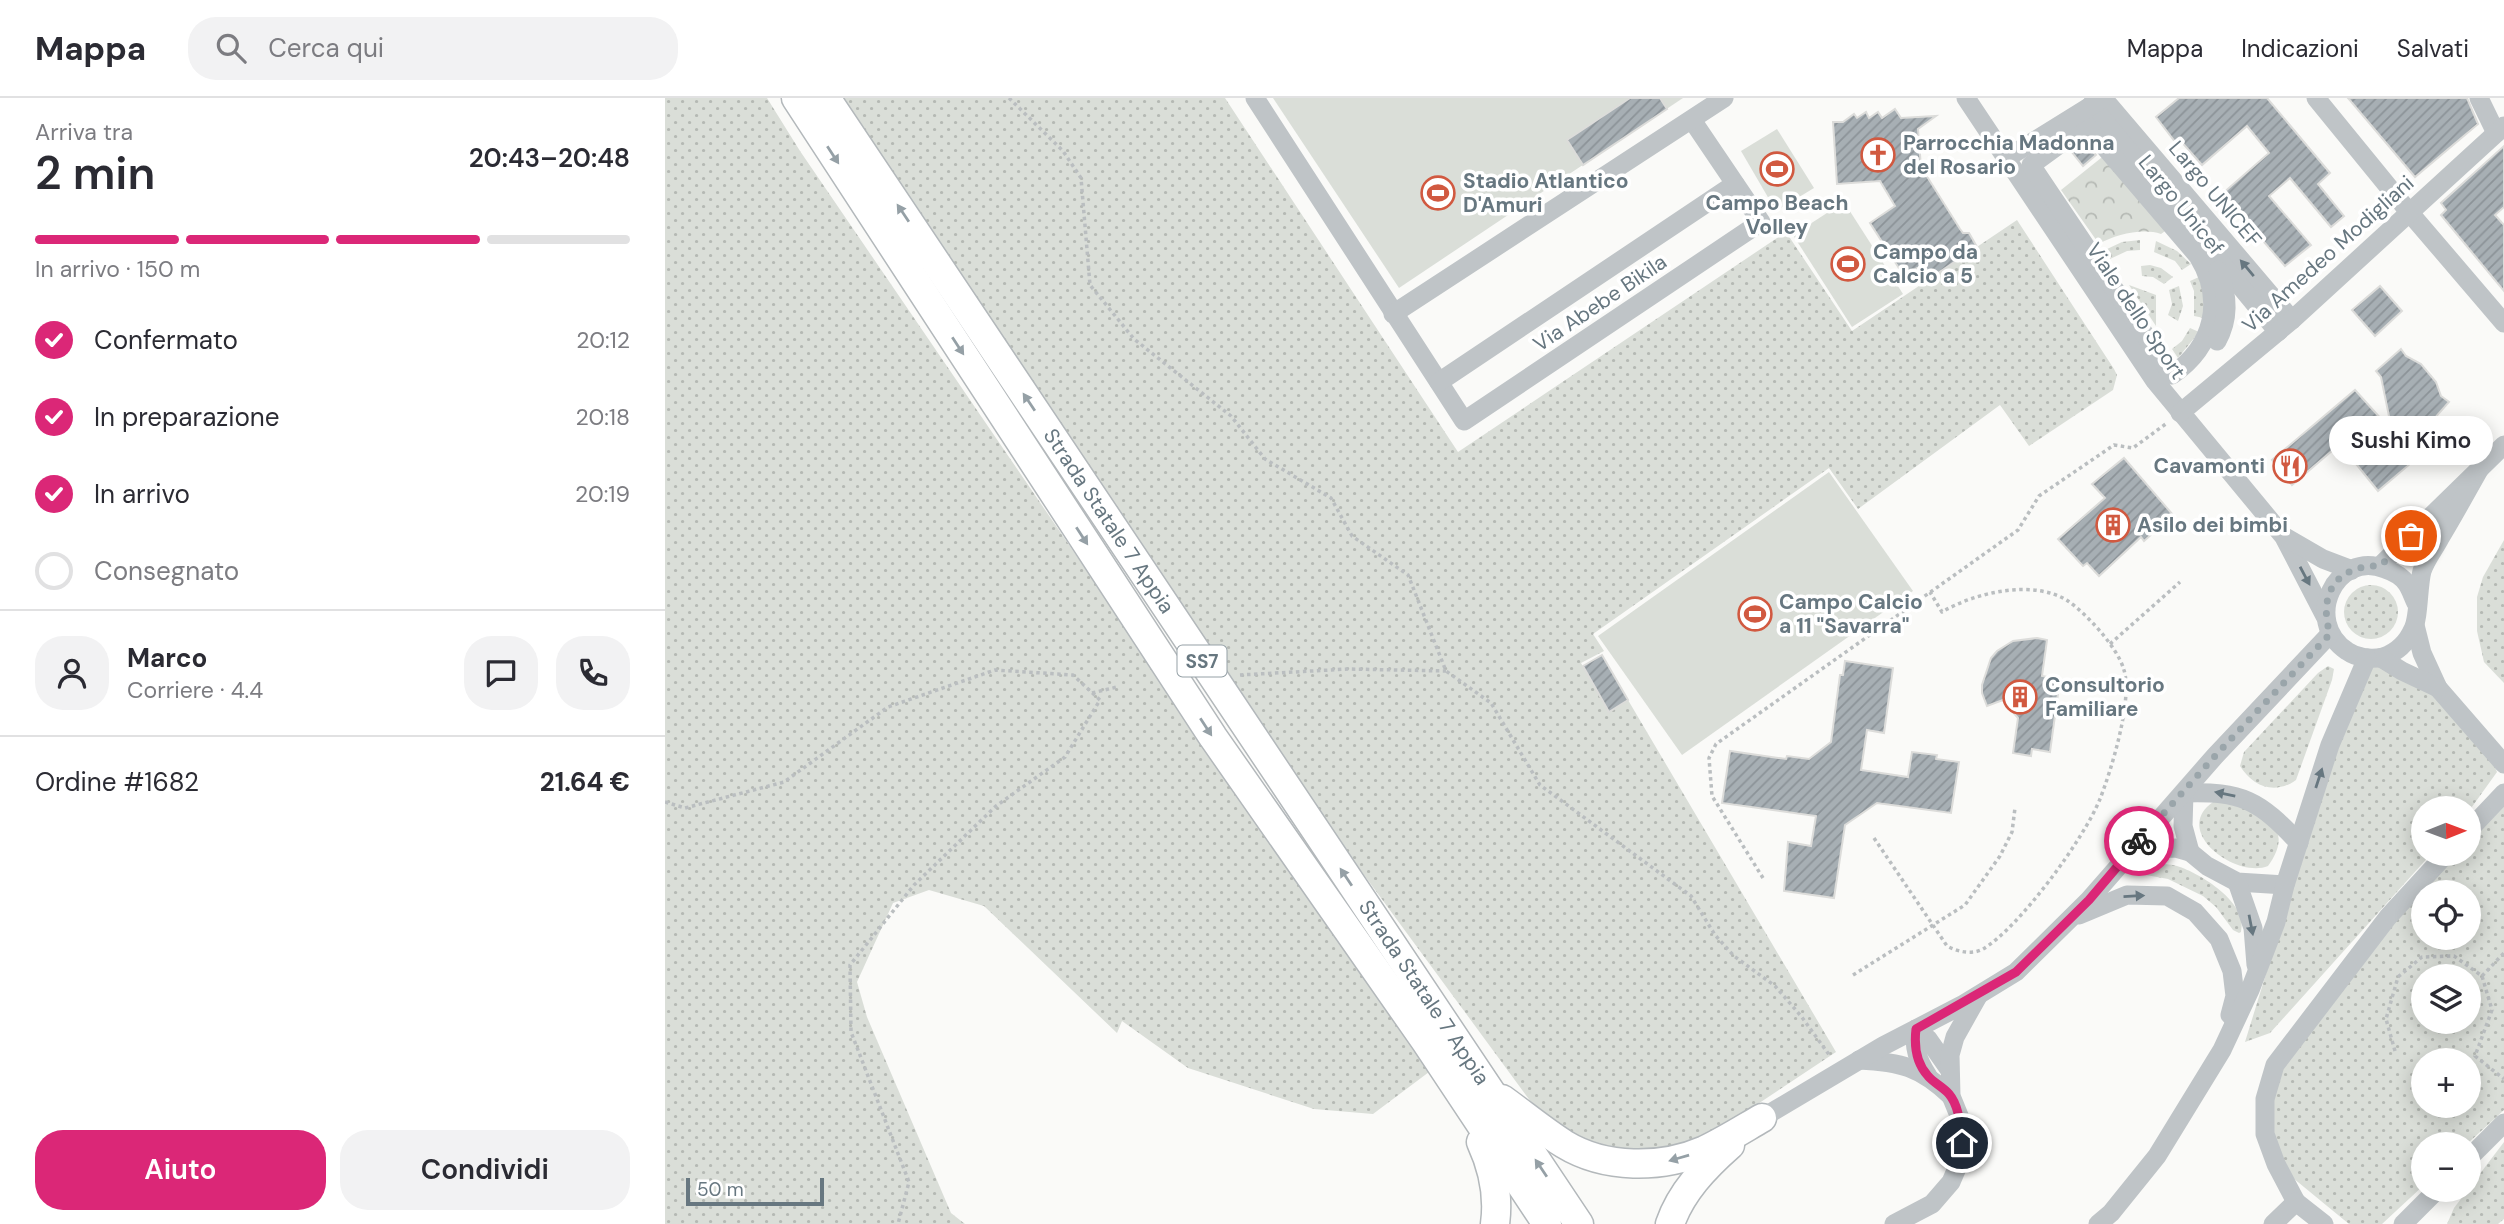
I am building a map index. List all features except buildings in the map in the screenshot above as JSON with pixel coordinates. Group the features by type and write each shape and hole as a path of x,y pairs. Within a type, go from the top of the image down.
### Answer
{"highway":[{"name":"Strada Statale 7 Appia","path":"796,98 1213,737 1426,1042 1547,1224"},
{"name":"Strada Statale 7 Appia","path":"826,98 1579,1224"},
{"path":"1426,1042 1443,1082 1482,1143 1491,1164 1498,1204 1495,1224"},
{"path":"1486,1088 1565,1145 1602,1160 1646,1164 1673,1160 1704,1150 1762,1118"},
{"path":"1670,1224 1686,1190 1716,1157 1762,1118"}],"street":[{"name":"Via Abebe Bikila","path":"1255,98 1464,421 1761,222 1692,120"},
{"path":"1393,314 1724,98"},
{"name":"Viale dello Sport","path":"1966,98 2164,394 2284,537 2328,625"},
{"path":"2316,98 2504,323"},
{"path":"2479,98 2500,130"},
{"path":"2005,159 2099,101"},
{"name":"Largo UNICEF","path":"2099,101 2208,247 2285,326"},
{"name":"Largo UNICEF","path":"2099,101 2285,326"},
{"name":"Largo Unicef","path":"2086,125 2197,256 2209,278 2213,303 2210,327 2199,350 2182,368 2172,375 2089,251 2031,164 2086,125"},
{"name":"Via Amedeo Modigliani","path":"2180,413 2285,326 2500,130"},
{"name":"Via Abebe Bikila","path":"1439,382 1735,184"},
{"name":"Largo UNICEF","path":"2164,394 2190,373 2206,355 2218,339 2226,316 2226,295 2208,247"},
{"path":"2380,566 2504,445"},
{"path":"2480,468 2423,569 2416,603 2415,625 2421,653 2438,688 2504,764"},
{"name":"Viale dello Sport","path":"2284,537 2323,559 2352,570"},
{"path":"2416,603 2406,582 2395,573 2380,566 2365,566 2352,570 2337,580 2327,597 2328,625 2341,648 2352,654 2374,658 2438,688"},
{"path":"1762,1118 2016,972 2070,919 2125,858 2328,625"},
{"path":"2098,1224 2111,1213 2157,1156 2223,1050 2276,922 2285,885 2330,745 2374,658 2396,651 2405,643 2415,625"},
{"path":"2183,793 2219,792 2247,800 2268,811 2299,843"},
{"path":"2183,793 2183,826 2190,852"},
{"path":"2481,817 2504,793"},
{"path":"2125,858 2151,849 2176,848 2190,852 2207,866 2237,882 2285,885"},
{"path":"2324,1224 2296,1202 2276,1164 2265,1134 2265,1099 2275,1065 2388,916 2436,866"},
{"path":"2237,882 2253,928 2256,971"},
{"path":"2070,919 2126,895 2167,896 2195,912 2219,939 2232,971 2235,996 2223,1050"},
{"path":"1894,1224 1932,1203 1951,1182 1956,1172 1962,1143 1959,1118 1951,1096 1950,1055 1955,1037 1978,995"},
{"path":"1916,1029 1928,1039 1949,1069"},
{"path":"1916,1029 1914,1042 1917,1055 1928,1076"},
{"path":"1859,1060 1900,1065 1928,1076 1951,1096"},
{"path":"2481,1146 2504,1123"},
{"path":"2273,1224 2296,1202"},
{"path":"2403,1224 2425,1202"}],"path":[{"path":"1009,98 1063,151 1081,178 1090,285 1134,340 1231,416 1265,458 1331,498 1352,536 1408,575 1446,671 1491,703 1540,785 1691,897 1715,935 1734,956 1775,986 1801,1016 1839,1072"},
{"path":"1763,878 1712,796 1709,758 1716,744 2018,530 2039,496 2114,445 2133,448 2180,413"},
{"path":"2110,644 2180,582"},
{"path":"1874,838 1947,946 1955,951 1969,953 1982,949 2016,920 2075,843 2099,801 2123,717 2127,690 2125,671 2119,657 2078,608 2056,593 2027,590 1983,596 1954,605 1942,612 1930,592"},
{"path":"1240,675 1348,669 1446,671"},
{"path":"665,802 685,808 784,782 888,707 995,670 1073,675 1100,700 1065,757 996,806 914,885 850,965 851,1032 909,1182 898,1224"},
{"path":"1092,693 1117,687"},
{"path":"1853,975 1965,905 2000,856 2012,832 2015,808"},
{"path":"2482,976 2504,953"},
{"path":"2395,1051 2386,1019 2398,977 2422,957 2454,956 2482,976 2492,1010 2475,1056 2504,1079"}],"green space":[{"path":"665,98 767,98 800,151 1429,1072 1373,1114 1314,1109 1188,1068 1122,1021 1117,1033 984,906 929,890 893,903 857,982 867,1017 951,1213 965,1224 665,1224"},
{"path":"839,98 1225,98 1458,452 1786,232 1852,331 2017,220 2114,369 2117,375 2113,390 2029,446 2000,405 1858,509 1829,468 1593,634 1604,651 1581,663 1609,711 1628,700 1836,1052 1693,1147 1611,1155 1545,1121 1292,777"},
{"name":"Stadio Atlantico D'Amuri","path":"1273,98 1683,98 1399,288"},
{"name":"Campo Beach Volley","path":"1777,129 1814,188 1776,211 1741,151"},
{"path":"2106,154 2168,229 2161,234 2130,233 2099,244 2061,190"},
{"name":"Campo da Calcio a 5","path":"1844,202 1903,294 1852,327 1793,235"},
{"path":"2140,240 2140,250 2127,251 2110,259 2105,250 2122,242"},
{"path":"2156,241 2177,251 2191,264 2182,270 2175,261 2154,252"},
{"path":"2141,266 2161,268 2173,277 2164,284 2153,277 2142,276"},
{"path":"2199,277 2204,295 2204,318 2194,316 2194,291 2190,281"},
{"path":"2129,285 2156,295 2156,326"},
{"path":"2179,286 2183,306 2178,321 2168,315 2172,304 2169,290"},
{"path":"2190,328 2199,332 2178,358 2172,349 2182,341"},
{"name":"Campo Calcio a 11 \"Savarra\"","path":"1829,472 1913,591 1682,755 1598,636"},
{"path":"2504,540 2504,683 2484,662 2477,631 2477,597 2483,577"},
{"path":"2371,585 2390,593 2398,612 2390,631 2371,639 2352,631 2344,612 2352,593"},
{"path":"2367,658 2438,688 2479,732 2497,772 2480,796 2411,796 2411,866 2420,866 2270,1033 2245,1042 2353,692"},
{"path":"2328,666 2334,669 2332,680 2296,780 2288,785 2272,788 2258,784 2240,766 2244,752 2318,673"},
{"path":"2504,793 2504,1110 2480,1132 2411,1132 2411,1197 2382,1224 2349,1224 2276,1164 2265,1099 2275,1065 2411,897 2411,950 2481,950 2481,880 2425,880 2436,866 2481,866 2481,817"},
{"path":"2213,802 2250,811 2275,828 2279,843 2268,866 2240,866 2213,850 2199,826 2202,814"},
{"path":"2155,864 2172,865 2187,870 2221,891 2238,910 2241,932 2233,930 2216,907 2203,896 2168,879 2146,875 2146,869"},
{"path":"2504,1142 2504,1219 2498,1224 2447,1224 2459,1202 2481,1202 2481,1172"}],"way so far":[{"path":"2139,841 2330,634 2325,616 2327,597 2337,580 2352,570 2365,566 2380,566 2411,536"}],"place":[{"name":"Parrocchia Madonna del Rosario","path":"1878,155"},
{"name":"Campo Beach Volley","path":"1777,169"},
{"name":"Stadio Atlantico D'Amuri","path":"1438,193"},
{"name":"Campo da Calcio a 5","path":"1848,264"},
{"name":"Cavamonti","path":"2290,466"},
{"name":"Asilo dei bimbi","path":"2113,525"},
{"name":"Sushi Kimo","path":"2411,536"},
{"name":"Campo Calcio a 11 \"Savarra\"","path":"1755,614"},
{"name":"Consultorio Familiare","path":"2020,697"}],"route":[{"path":"1962,1143 1959,1118 1951,1096 1928,1076 1917,1055 1914,1042 1916,1029 2016,972 2089,900 2139,841"}]}
